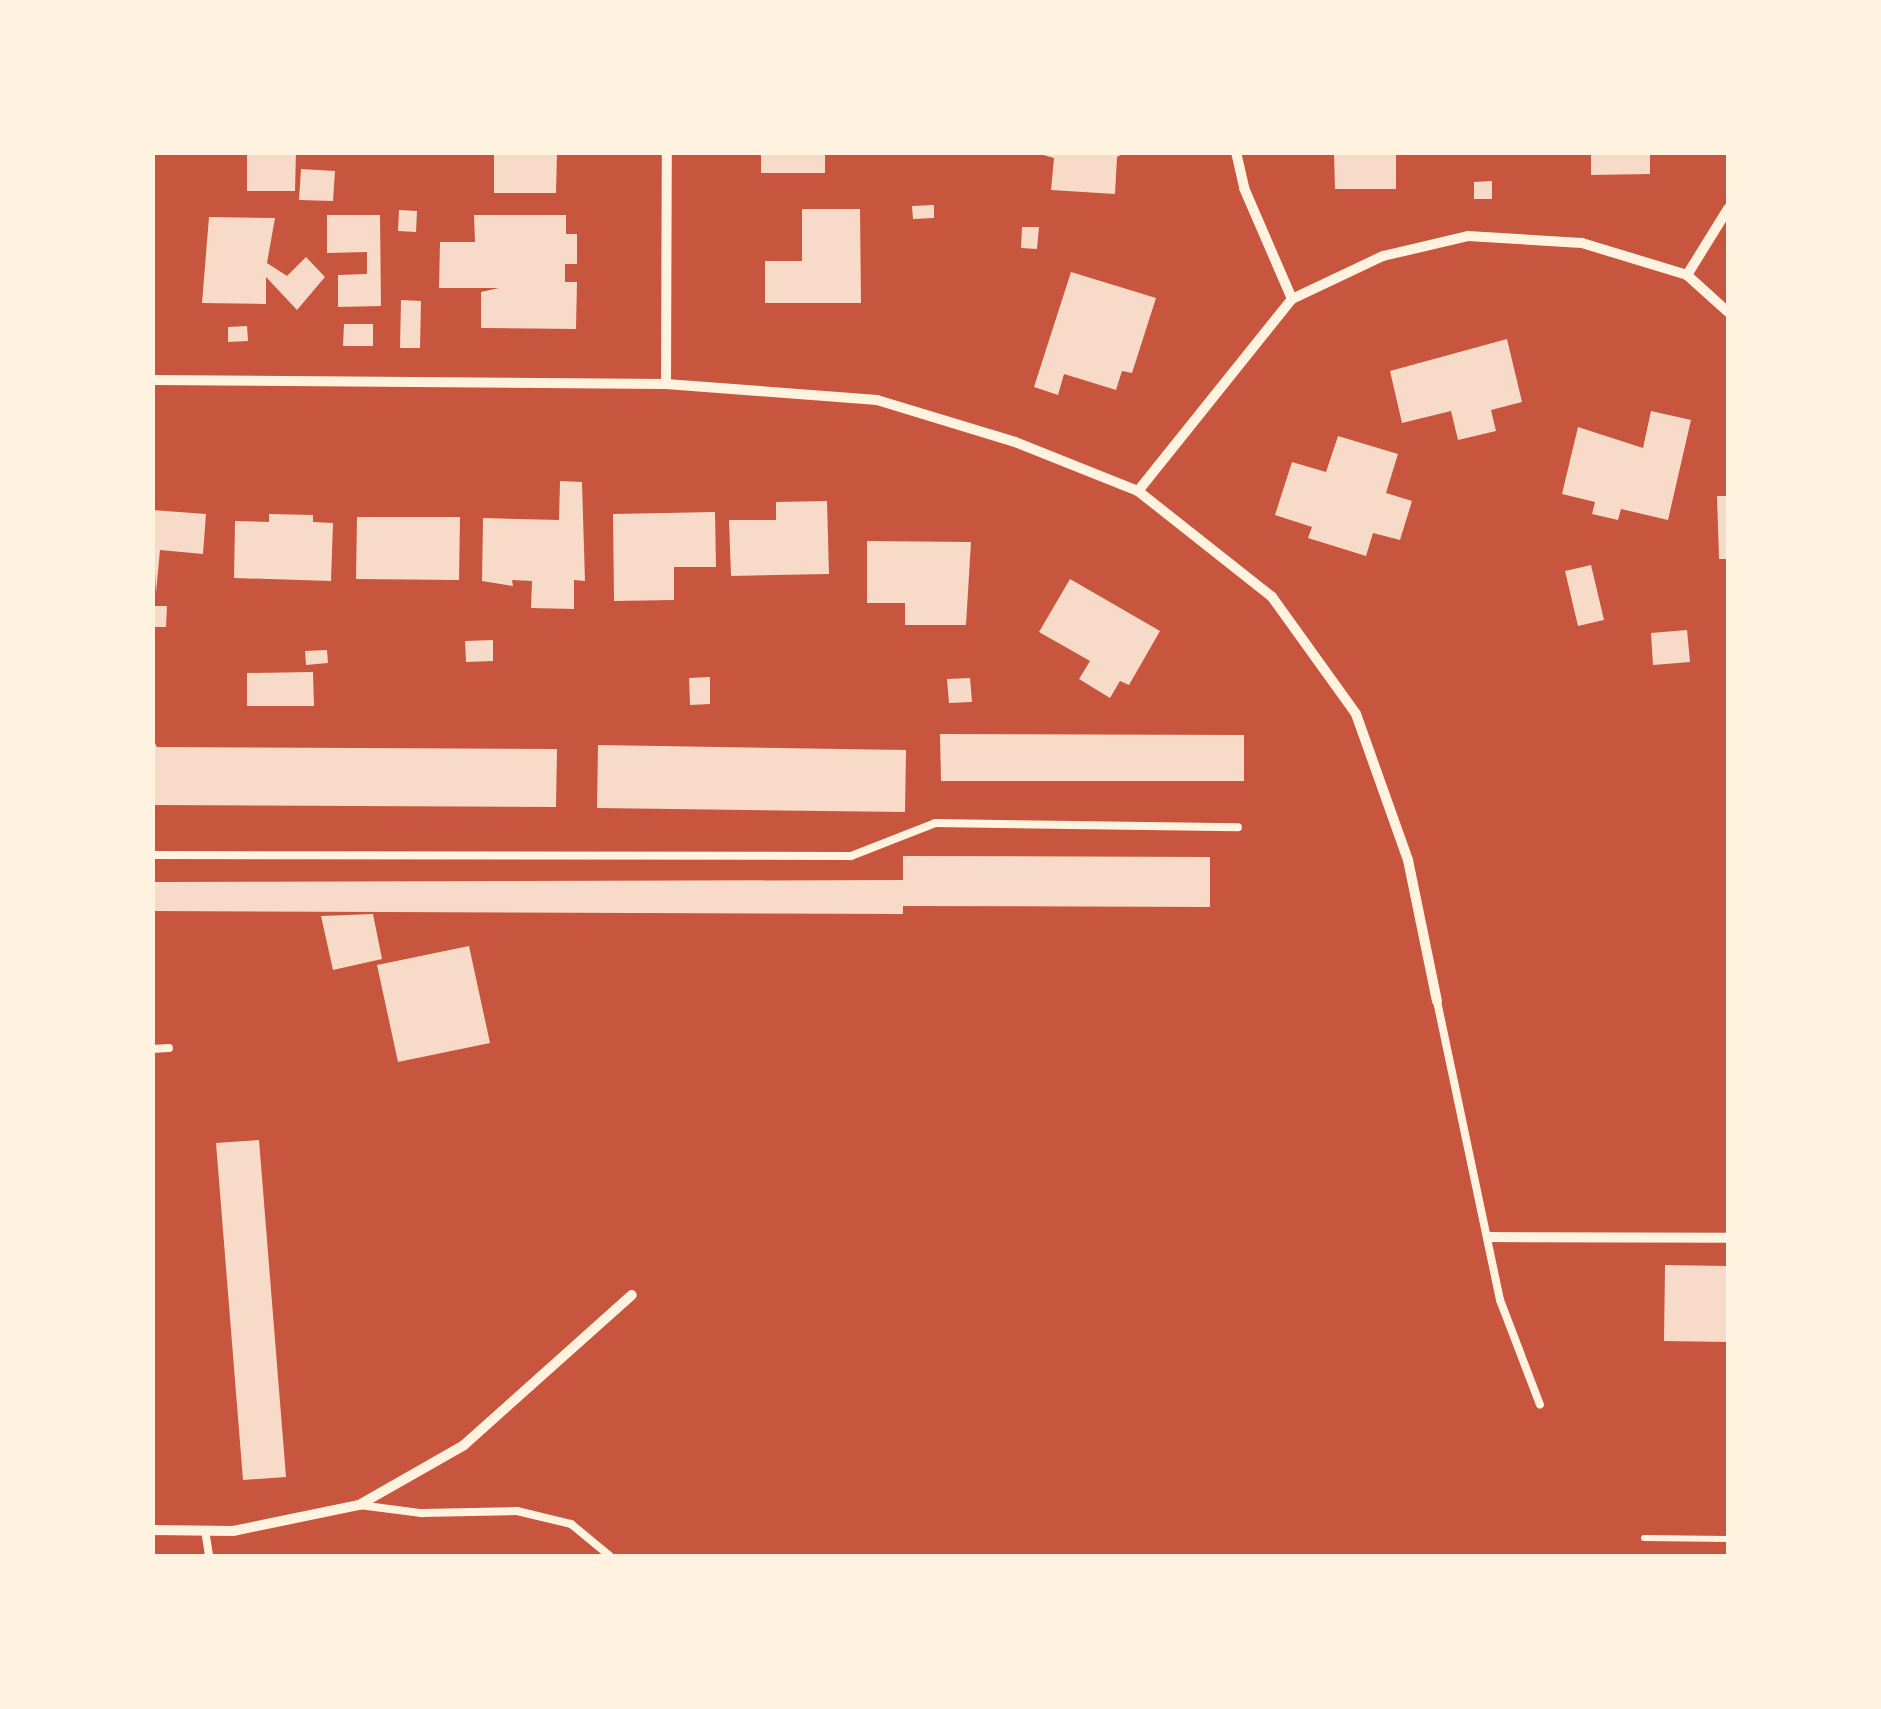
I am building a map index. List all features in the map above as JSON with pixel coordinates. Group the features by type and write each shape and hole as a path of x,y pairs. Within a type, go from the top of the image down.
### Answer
{"street":[{"path":"666,384 667,152"},
{"path":"1236,152 1244,188 1292,299"},
{"path":"1687,275 1728,210"},
{"path":"1138,490 1292,299 1384,256 1468,236 1582,244 1687,275 1728,312"},
{"path":"152,380 666,384 877,400 1015,442 1138,490 1272,597 1356,714 1408,860 1436,1002"},
{"path":"1488,1237 1728,1238"},
{"path":"152,1530 205,1530 359,1506 464,1445 632,1295"}],"lane":[{"path":"152,855 851,856 935,822 1238,828"},
{"path":"1436,1002 1500,1300 1540,1405"},
{"path":"152,1049 168,1048"},
{"path":"359,1506 421,1513 517,1511 571,1524 610,1556"},
{"path":"205,1530 209,1556"}],"path":[{"path":"1644,1538 1728,1539"}],"building":[{"path":"247,152 296,152 295,191 247,191"},
{"path":"494,152 557,152 556,193 494,193"},
{"path":"761,152 825,152 825,173 761,173"},
{"path":"1033,152 1125,152 1117,157 1115,194 1051,190 1054,158"},
{"path":"1334,152 1396,152 1396,189 1335,189"},
{"path":"1591,152 1650,152 1650,174 1591,175"},
{"path":"301,169 335,171 333,201 299,200"},
{"path":"1492,181 1492,199 1474,199 1474,182"},
{"path":"934,205 934,218 913,219 912,206"},
{"path":"802,209 860,209 861,303 765,303 765,261 802,261"},
{"path":"399,210 417,211 416,232 398,231"},
{"path":"327,215 380,215 381,306 338,307 338,275 367,274 367,252 327,253"},
{"path":"474,215 566,215 566,234 577,234 577,264 565,264 565,282 577,282 576,329 481,328 481,292 499,288 439,288 440,242 475,242"},
{"path":"209,217 275,218 267,263 287,276 306,257 325,277 297,310 266,277 266,304 202,303"},
{"path":"1022,227 1039,227 1037,249 1021,248"},
{"path":"1071,272 1156,298 1132,373 1122,371 1116,390 1064,374 1058,395 1034,387"},
{"path":"401,300 421,301 420,348 400,348"},
{"path":"344,324 373,324 373,346 343,346"},
{"path":"247,326 248,341 228,342 228,327"},
{"path":"1507,339 1522,402 1491,410 1496,431 1458,440 1451,411 1402,423 1390,371"},
{"path":"1651,411 1691,420 1668,520 1621,509 1618,520 1592,514 1595,502 1562,494 1578,427 1643,448"},
{"path":"1338,436 1398,454 1386,493 1412,501 1400,540 1373,533 1366,556 1308,538 1312,527 1275,515 1292,462 1326,472"},
{"path":"560,481 582,482 585,581 574,580 574,609 531,608 532,581 512,580 513,586 482,581 483,518 559,520"},
{"path":"1717,496 1728,496 1728,559 1719,559"},
{"path":"827,501 829,574 731,576 729,520 776,520 776,502"},
{"path":"152,510 206,514 203,554 160,550 156,593"},
{"path":"715,512 716,567 674,567 674,600 614,601 613,514"},
{"path":"269,514 313,515 313,522 333,523 331,581 234,578 235,521 269,522"},
{"path":"357,517 460,517 459,580 356,579"},
{"path":"867,541 971,542 966,625 905,625 905,603 867,603"},
{"path":"1591,565 1604,620 1578,626 1565,571"},
{"path":"1070,579 1160,631 1129,685 1120,681 1110,698 1079,679 1090,661 1039,632"},
{"path":"153,606 167,606 166,627 153,627"},
{"path":"1687,630 1690,662 1653,665 1651,633"},
{"path":"493,640 493,661 466,662 465,641"},
{"path":"327,650 328,663 306,665 305,651"},
{"path":"313,672 314,706 247,706 247,673"},
{"path":"710,677 710,704 690,705 689,678"},
{"path":"970,678 972,702 949,703 947,679"},
{"path":"940,734 1244,735 1244,781 941,781"},
{"path":"152,738 157,747 557,749 556,807 155,805"},
{"path":"598,745 906,750 905,812 597,808"},
{"path":"903,856 1210,857 1210,907 903,906 903,914 152,911 152,882 903,880"},
{"path":"373,914 382,959 333,970 321,916"},
{"path":"469,946 490,1043 398,1062 377,965"},
{"path":"259,1140 286,1477 243,1480 216,1143"},
{"path":"1665,1265 1728,1266 1728,1342 1664,1341"}]}
